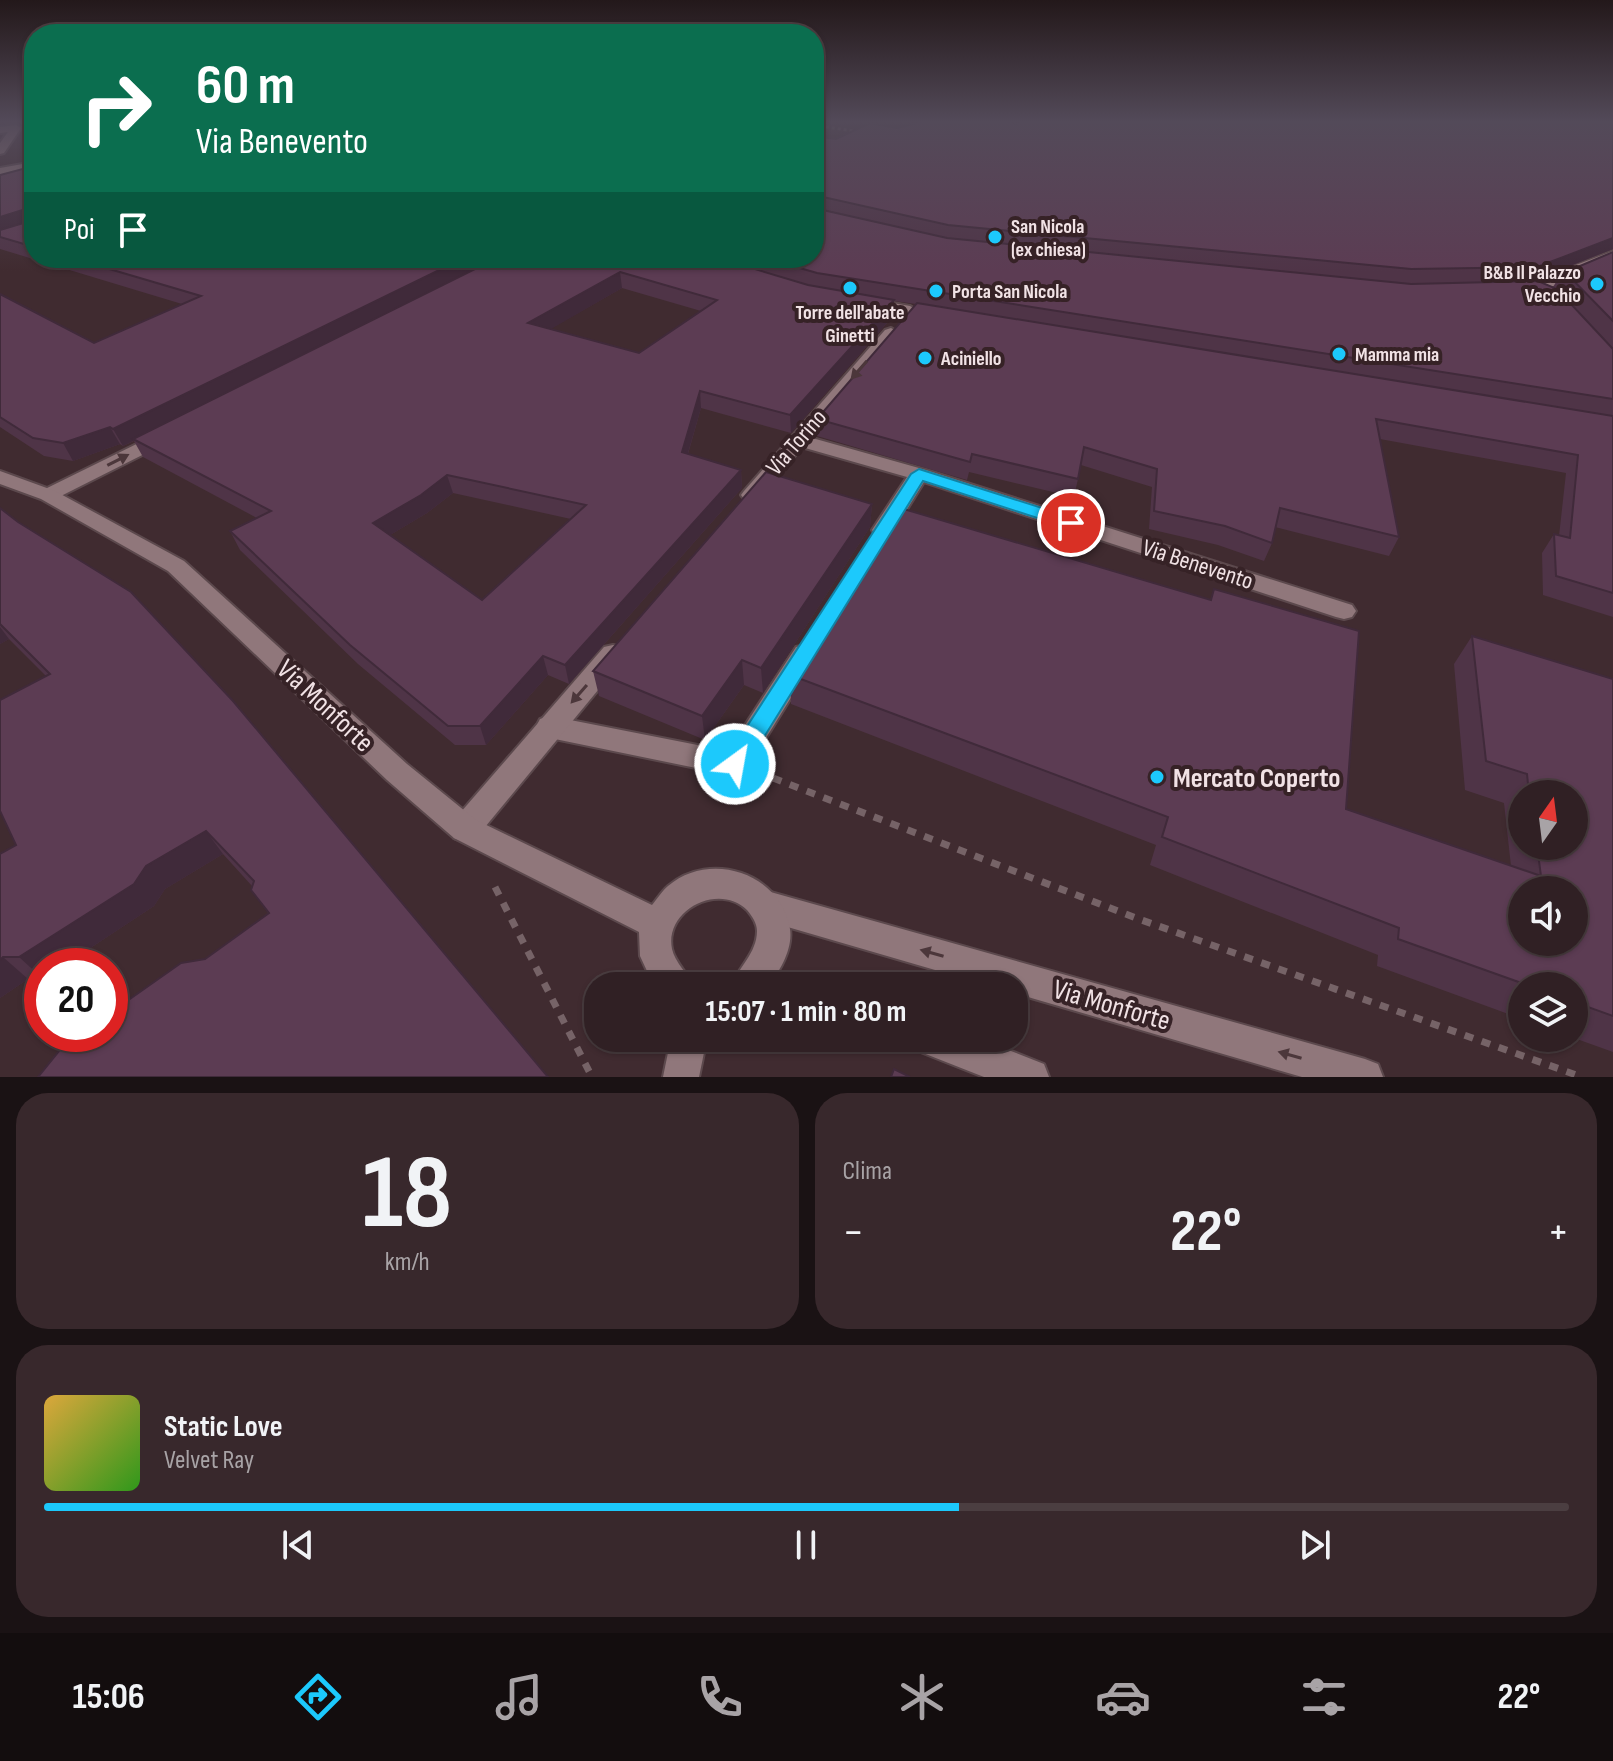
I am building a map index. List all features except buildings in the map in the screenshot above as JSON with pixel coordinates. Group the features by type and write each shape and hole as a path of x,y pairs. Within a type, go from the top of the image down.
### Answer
{"street":[{"path":"1497,292 1532,289 1613,255"},
{"path":"1532,289 1555,299"},
{"name":"Via Torino","path":"736,512 917,312 841,300"},
{"path":"48,495 180,428"},
{"name":"Via Benevento","path":"798,440 919,474 1344,611"},
{"path":"869,553 919,474"},
{"name":"Via Monforte","path":"0,477 48,495 176,566 397,772 465,829 658,925 669,904 687,890 709,882 732,883 751,891 767,906 1365,1077"},
{"path":"550,727 735,764 819,632"},
{"path":"465,829 623,643"},
{"path":"762,972 774,949 775,926 767,906"},
{"path":"658,925 655,947 664,972"},
{"path":"681,1077 686,1052"},
{"path":"967,1052 1031,1077"}],"path":[{"path":"735,764 1136,918 1582,1077"},
{"path":"465,829 592,1077"}],"place":[{"name":"San Nicola (ex chiesa)","path":"995,237"},
{"name":"B&B Il Palazzo Vecchio","path":"1597,284"},
{"name":"Torre dell'abate Ginetti","path":"850,288"},
{"name":"Porta San Nicola","path":"936,291"},
{"name":"Mamma mia","path":"1339,354"},
{"name":"Aciniello","path":"925,358"},
{"name":"Mercato Coperto","path":"1157,777"}],"route":[{"path":"735,764 919,474 1071,523"}]}
